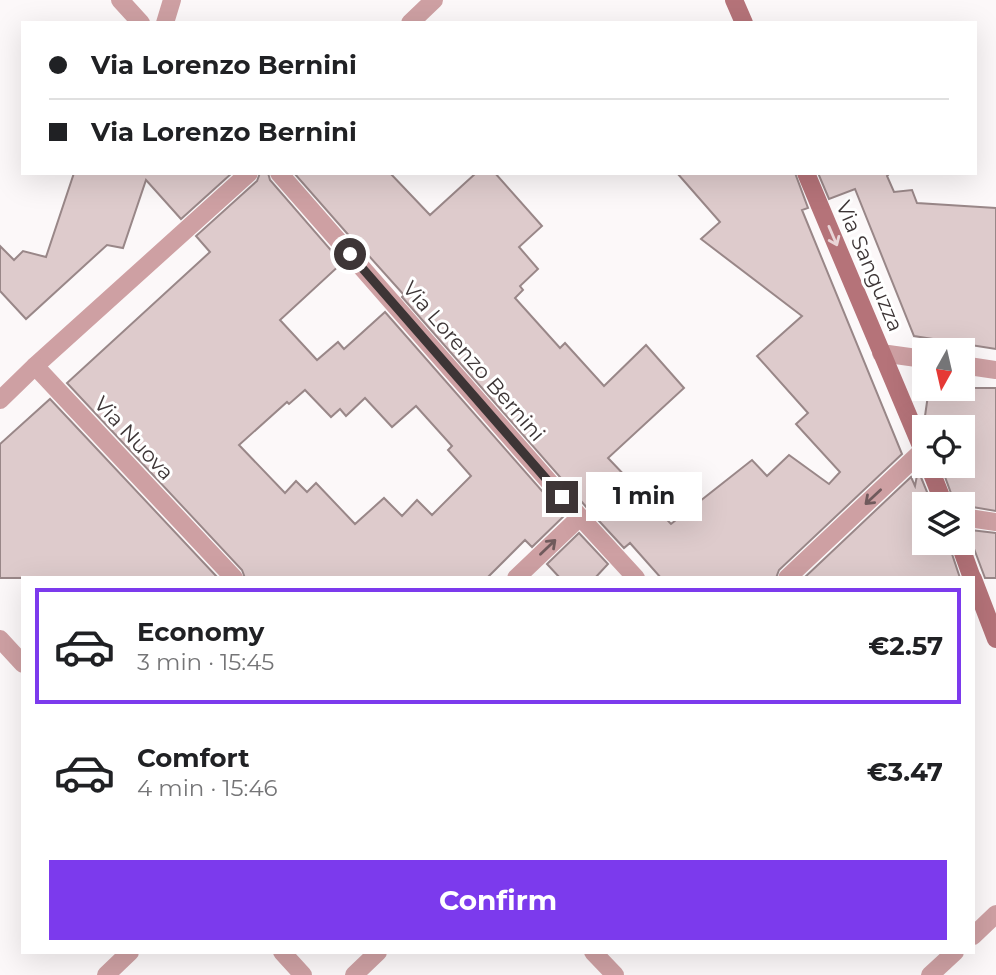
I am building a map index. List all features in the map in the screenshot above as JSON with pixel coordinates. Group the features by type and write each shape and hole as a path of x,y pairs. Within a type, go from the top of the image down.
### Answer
{"street":[{"path":"120,0 139,21"},
{"path":"166,21 172,0"},
{"path":"412,21 434,0"},
{"path":"734,0 743,21"},
{"path":"0,400 247,175"},
{"name":"Via Lorenzo Bernini","path":"281,175 633,576"},
{"name":"Via Sanguzza","path":"807,175 912,426"},
{"path":"881,353 912,357"},
{"name":"Via Nuova","path":"35,366 232,576"},
{"path":"975,367 996,370"},
{"path":"789,576 912,467"},
{"path":"518,576 580,517"},
{"path":"975,519 996,522"},
{"path":"964,555 972,576"},
{"path":"975,583 996,639"},
{"path":"0,639 21,662"},
{"path":"975,934 996,915"},
{"path":"106,975 128,954"},
{"path":"284,954 303,975"},
{"path":"354,975 376,954"},
{"path":"595,954 615,975"},
{"path":"930,975 953,954"}],"building":[{"path":"73,175 230,175 181,219 146,180 123,248 107,245 26,319 0,291 0,246 14,260 23,251 46,257"},
{"path":"259,175 269,175 270,180 342,263 280,320 317,360 338,342 344,349 385,312 564,516 532,547 525,540 489,576 244,576 242,570 67,383 210,252 196,236 257,181","holes":["305,390 331,417 340,409 346,416 365,398 392,427 416,406 452,446 448,450 471,476 432,515 417,500 402,516 384,498 355,524 316,483 307,492 296,481 285,493 239,445 287,402 289,404"]},
{"path":"296,175 392,175 430,215 474,175 497,175 542,226 519,247 538,269 520,286 523,290 515,298 560,348 565,343 604,386 646,345 684,388 608,458 671,524 752,460 767,476 789,455 829,484 840,472 796,424 808,413 757,356 802,316 701,239 720,222 679,175 796,175 808,208 802,210 902,454 779,570 777,576 659,576 630,543 624,548 588,509 402,297 404,295"},
{"path":"819,175 888,175 894,192 912,190 917,203 996,208 996,349 975,346 975,338 914,336 855,189 829,199"},
{"path":"975,388 996,388 996,511 975,507 975,492 951,492 945,478 975,478 975,415 925,415 927,401 975,401"},
{"path":"50,399 216,576 0,578 0,444"},
{"path":"911,477 915,486 916,478 921,478 927,492 912,492 912,555 952,555 959,576 806,576"},
{"path":"975,531 996,533 996,578 985,578 975,551"},
{"path":"579,533 608,564 597,576 558,576 547,564"}],"route":[{"path":"350,254 562,497"}]}
